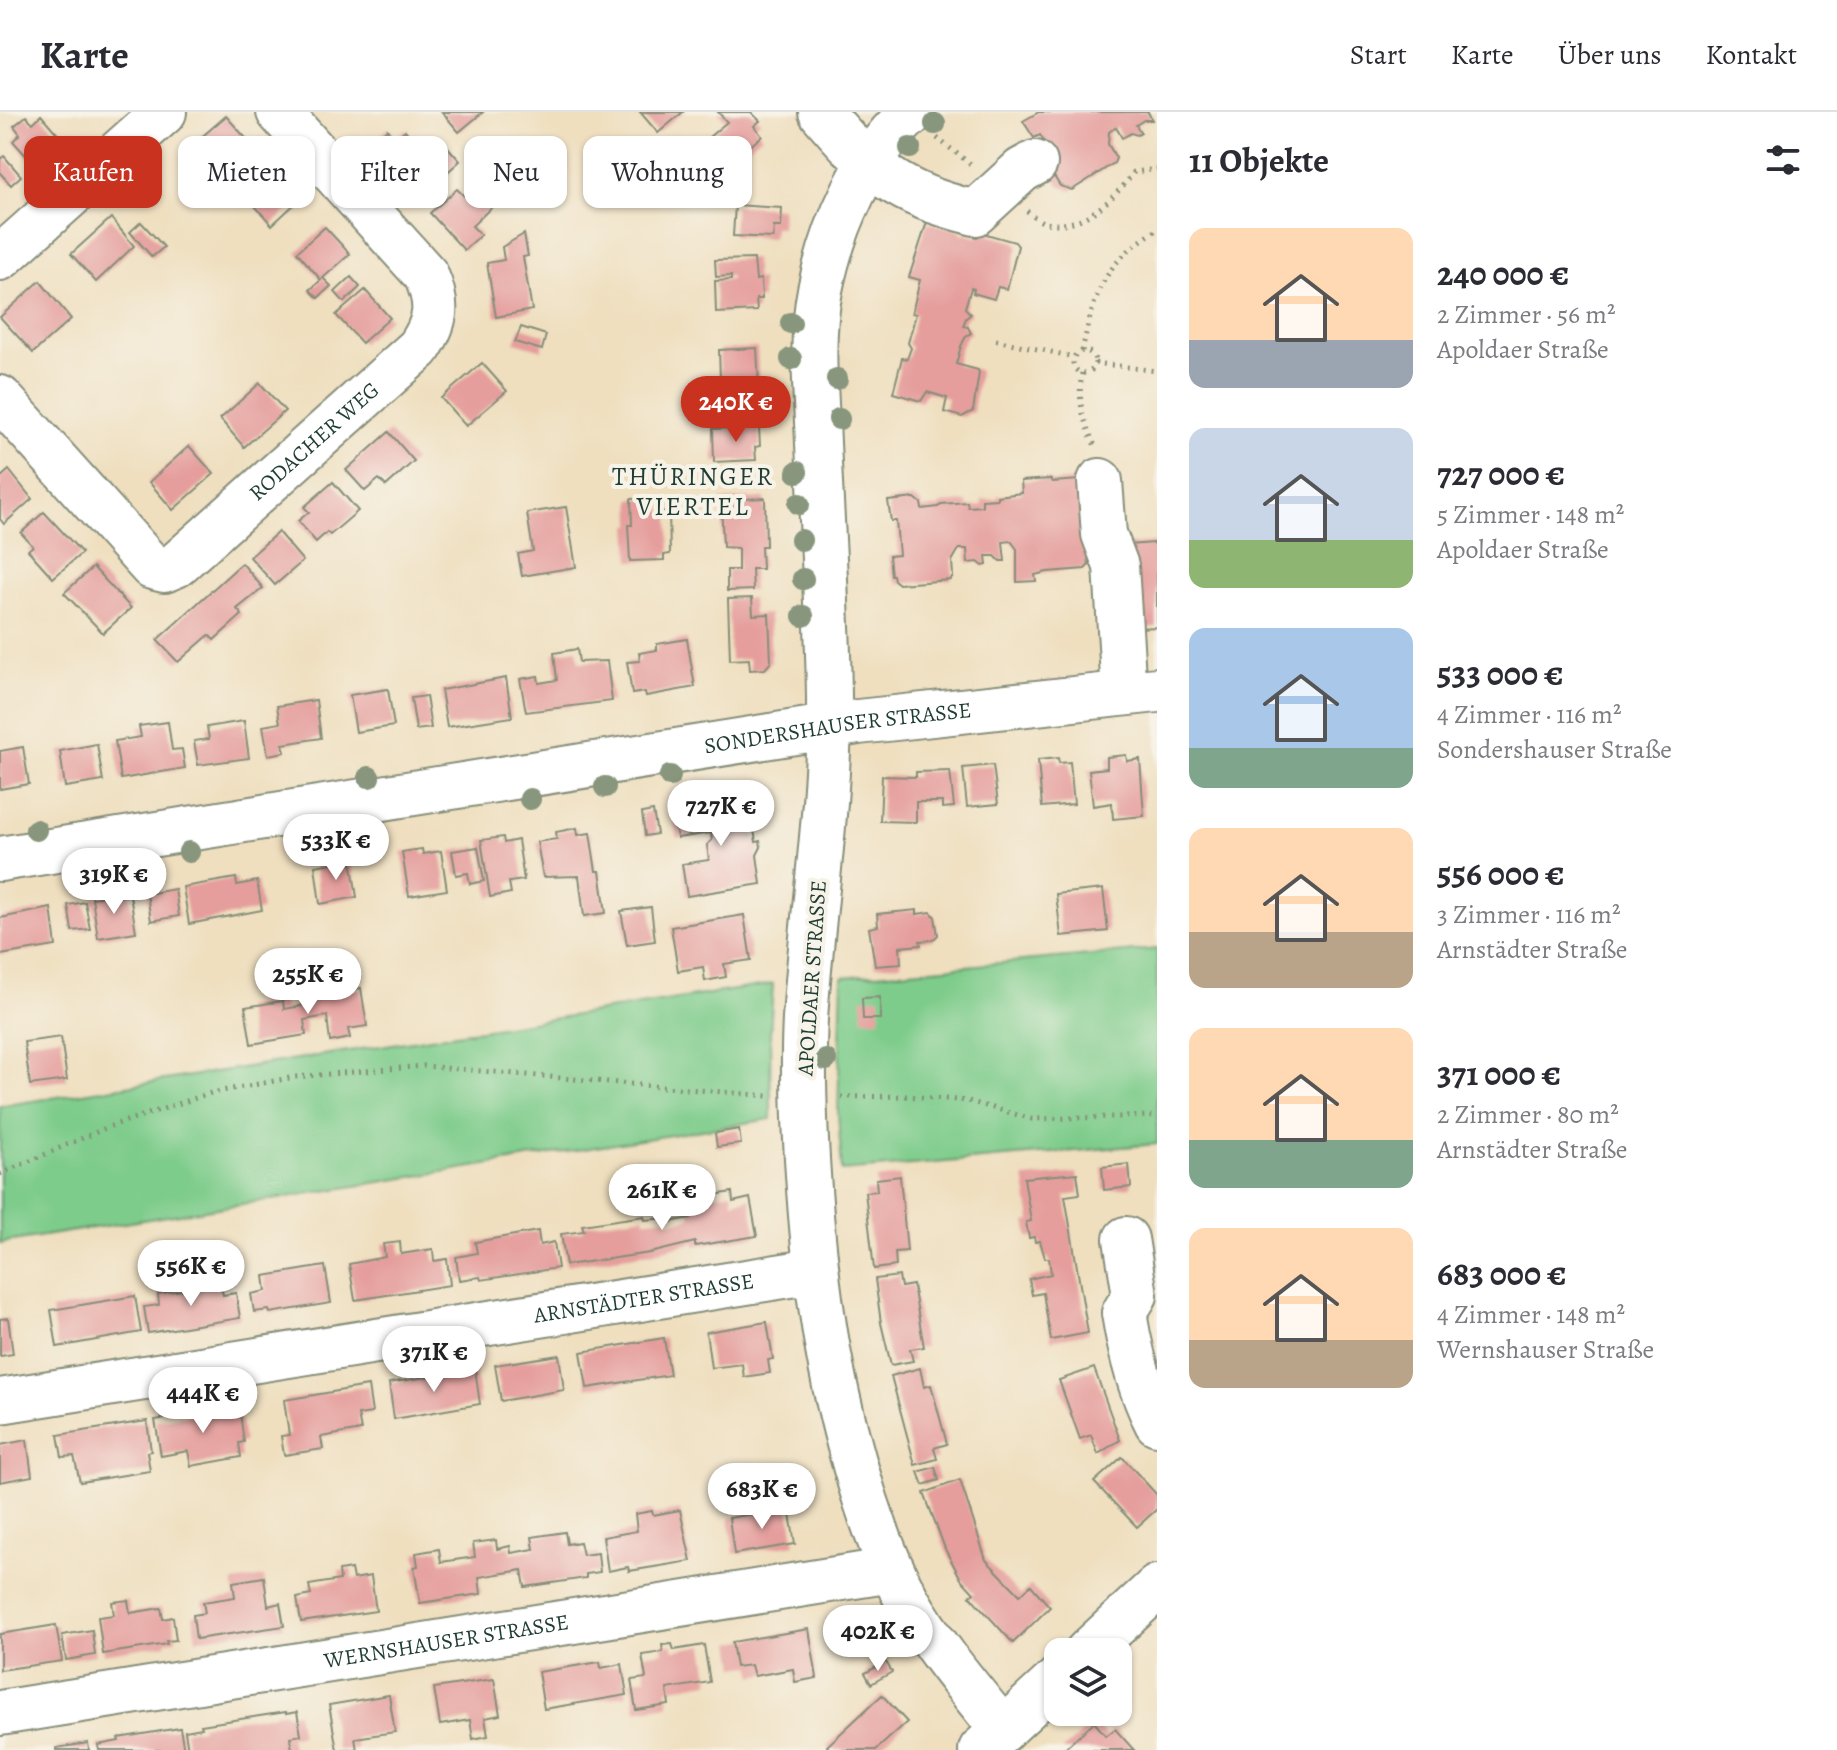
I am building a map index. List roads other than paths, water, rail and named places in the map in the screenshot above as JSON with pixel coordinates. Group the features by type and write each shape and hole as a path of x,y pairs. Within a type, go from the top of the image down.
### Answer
{"street":[{"path":"0,258 164,112"},
{"name":"RODACHER WEG","path":"0,398 152,567 164,570 176,565 419,348 430,331 435,312 434,292 426,275 279,112"},
{"path":"821,112 868,163 898,186 933,202 975,213 1022,170 1035,163"},
{"name":"APOLDAER STRASSE","path":"913,112 868,163 830,254 820,292 816,332 828,727 826,804 805,1023 805,1137 815,1271 839,1401 862,1485 892,1570 907,1600 992,1740"},
{"path":"1100,481 1104,534 1116,566 1140,692"},
{"name":"SONDERSHAUSER STRASSE","path":"0,859 828,727 1140,692"},
{"path":"1126,1239 1135,1295 1124,1313 1127,1336 1142,1390 1157,1423"},
{"name":"ARNSTÄDTER STRASSE","path":"0,1401 815,1271"},
{"name":"WERNSHAUSER STRASSE","path":"0,1713 892,1570"},
{"path":"1102,1638 1157,1587"},
{"path":"992,1740 1044,1692"}],"district":[{"name":"THÜRINGER VIERTEL","path":"693,491"}]}
